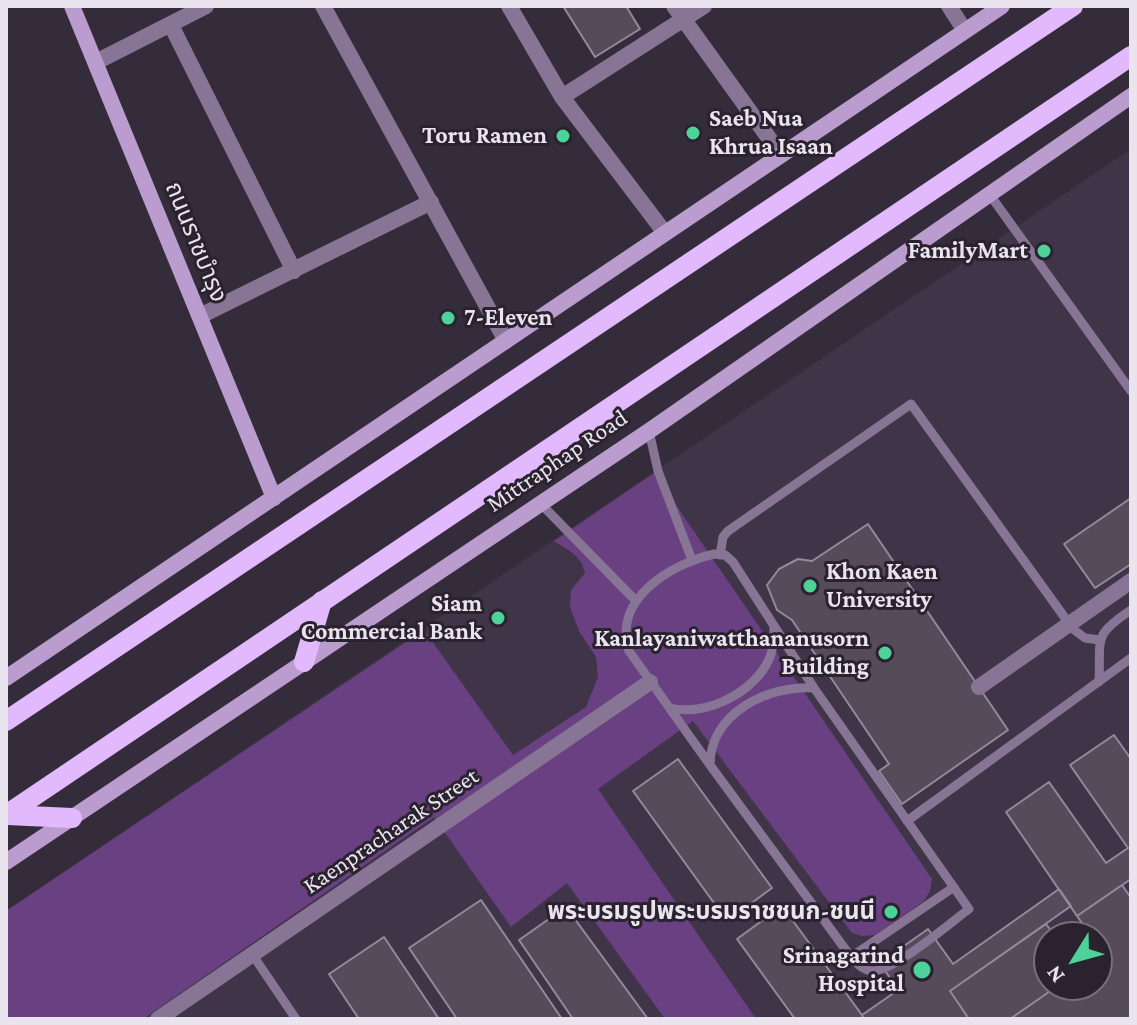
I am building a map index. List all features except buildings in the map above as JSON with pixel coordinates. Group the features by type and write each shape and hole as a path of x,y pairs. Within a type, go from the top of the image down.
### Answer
{"main road":[{"name":"ถนนราชบำรุง","path":"72,6 274,498"},
{"path":"6,678 1002,6"},
{"path":"6,721 1073,6"},
{"name":"Mittraphap Road","path":"7,815 1131,56"},
{"name":"Mittraphap Road","path":"6,862 649,431 1131,96"},
{"path":"304,662 322,601"},
{"path":"7,815 72,818"}],"street":[{"path":"96,62 206,6"},
{"path":"323,6 506,341"},
{"path":"509,6 562,97 665,233"},
{"path":"562,97 678,13 704,6"},
{"path":"949,6 965,31"},
{"path":"678,13 781,155"},
{"path":"171,25 294,271"},
{"path":"200,316 431,202"},
{"path":"979,687 1131,581"},
{"name":"Kaenpracharak Street","path":"158,1019 650,682"}],"lane":[{"path":"990,195 1131,391"},
{"path":"720,555 723,537 728,531 911,404 1073,629 1085,638 1100,640"},
{"path":"649,431 658,471 692,560"},
{"path":"540,503 636,601"},
{"path":"714,554 733,562 814,688 969,909 884,970 867,970 851,957 629,651 625,638 626,624 636,601 652,584 692,560 714,554"},
{"path":"1099,682 1100,640 1107,626 1131,610"},
{"path":"670,708 710,707 736,694 764,669 771,655 774,626"},
{"path":"907,821 1131,658"},
{"path":"710,765 710,754 718,732 746,705 781,689 814,688"},
{"path":"851,957 954,887"},
{"path":"252,954 296,1019"}],"shaded area":[{"name":"Khon Kaen University","path":"1131,149 1131,1019 6,1019 6,911"},
{"path":"654,473 932,879 924,901 875,935 852,933 693,721 598,789 756,1019 665,1019 567,883 511,927 434,817 143,1019 6,1019 6,911 424,630 513,755 586,707 598,677 596,657 579,631 570,607 571,590 585,573 578,558 554,541"}],"place":[{"name":"Saeb Nua Khrua Isaan","path":"693,133"},
{"name":"Toru Ramen","path":"563,136"},
{"name":"FamilyMart","path":"1044,251"},
{"name":"7-Eleven","path":"448,318"},
{"name":"Khon Kaen University","path":"810,586"},
{"name":"Siam Commercial Bank","path":"498,618"},
{"name":"Kanlayaniwatthananusorn Building","path":"885,653"},
{"name":"พระบรมรูปพระบรมราชชนก-ชนนี","path":"891,912"},
{"name":"Srinagarind Hospital","path":"922,970"}]}
